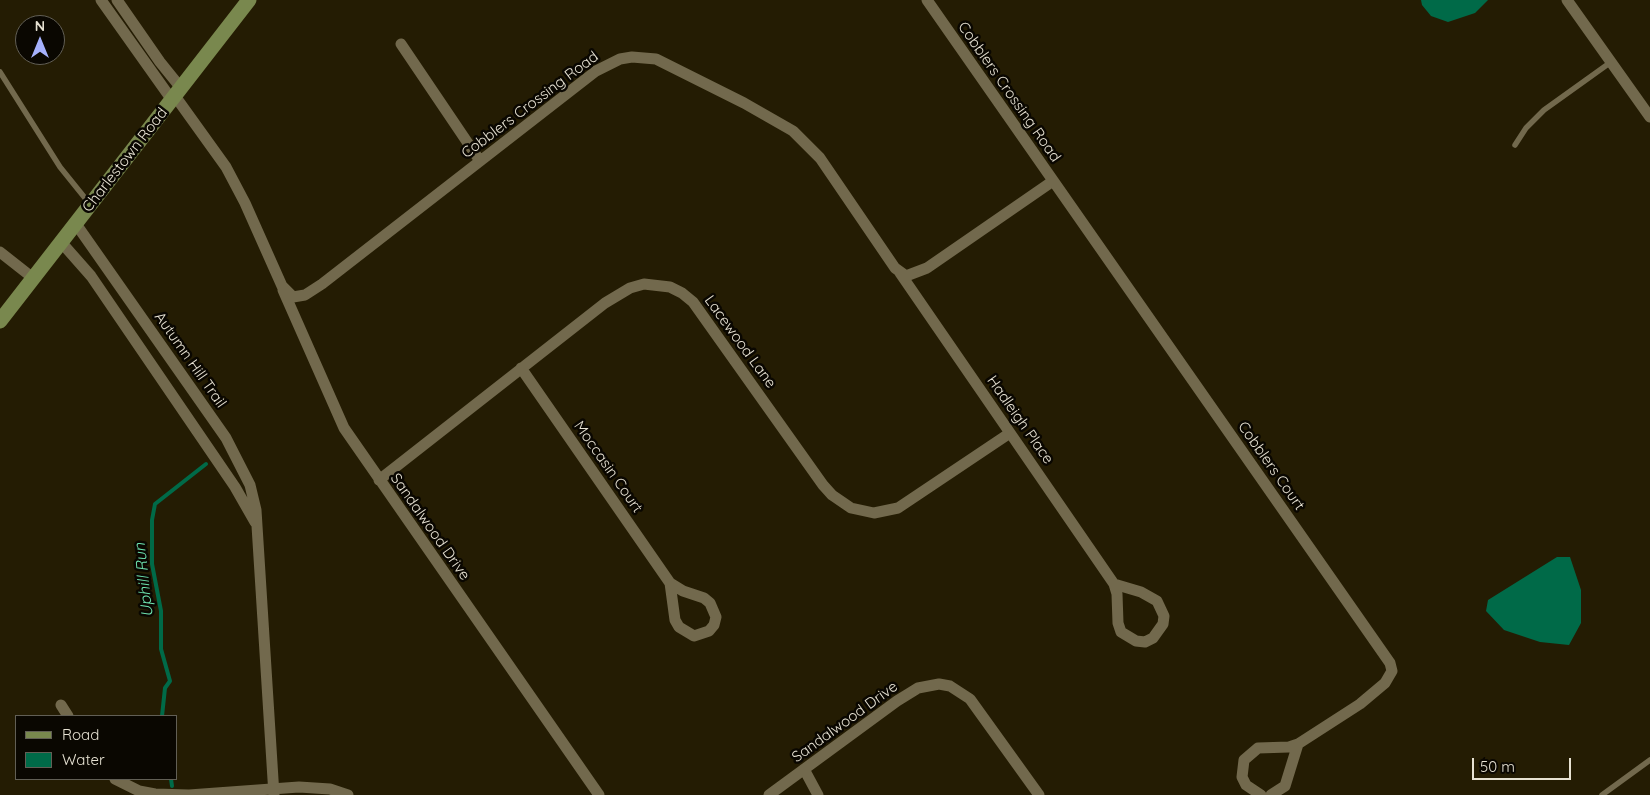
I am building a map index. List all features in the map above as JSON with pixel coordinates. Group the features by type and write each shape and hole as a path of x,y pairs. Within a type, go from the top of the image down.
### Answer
{"main road":[{"name":"Charlestown Road","path":"0,321 249,0"}],"street":[{"path":"101,0 176,95"},
{"path":"117,0 160,62 176,95"},
{"name":"Cobblers Crossing Road","path":"176,95 226,168 245,203 270,259 288,293 293,296 305,295 336,274 602,67 620,59 632,57 656,59 744,103 803,139 820,158 900,273 906,276 923,270 1053,181 927,0"},
{"path":"1567,0 1648,110"},
{"path":"401,44 480,161"},
{"name":"Cobblers Court","path":"1053,181 1390,663 1392,671 1385,683 1360,704 1298,744 1288,747 1258,748 1244,760 1242,777 1246,785 1260,795"},
{"name":"Autumn Hill Trail","path":"76,224 226,438 250,484 256,510 274,792"},
{"name":"Autumn Hill Trail","path":"61,242 91,276 235,487 256,525"},
{"path":"0,252 34,278"},
{"name":"Sandalwood Drive","path":"270,259 336,414 379,480 599,795"},
{"name":"Hadleigh Place","path":"900,273 1114,584 1117,594 1118,624 1121,632 1136,642 1145,642 1153,638 1163,624 1164,616 1157,601 1141,592 1114,584"},
{"name":"Lacewood Lane","path":"379,480 521,368 618,295 644,284 670,287 682,293 693,302 823,485 832,495 851,508 874,513 898,508 1010,433"},
{"name":"Moccasin Court","path":"521,368 670,583 683,591 704,598 710,603 716,617 714,625 709,631 694,636 686,633 680,626 676,620 670,583"},
{"name":"Sandalwood Drive","path":"769,795 896,701 918,688 940,684 961,690 979,708 1038,795"},
{"path":"61,705 67,715"},
{"path":"1271,795 1285,786 1298,744"},
{"path":"804,770 818,795"},
{"path":"117,780 139,791 155,794 189,795 274,792 314,788 330,789 348,795"}],"lane":[{"path":"1515,145 1526,128 1544,110 1611,62"},
{"path":"0,72 60,167 91,204"},
{"path":"1602,795 1650,760"}],"water":[{"path":"1421,0 1488,0 1475,13 1448,22 1431,16 1422,5"},
{"path":"1557,557 1570,557 1581,590 1581,623 1569,645 1540,642 1504,630 1486,611 1488,600"}],"waterway":[{"name":"Uphill Run","path":"162,715 165,688 170,681 161,649 161,611 152,564 152,520 155,504 206,464"},
{"name":"Uphill Run","path":"171,780 172,786"}]}
